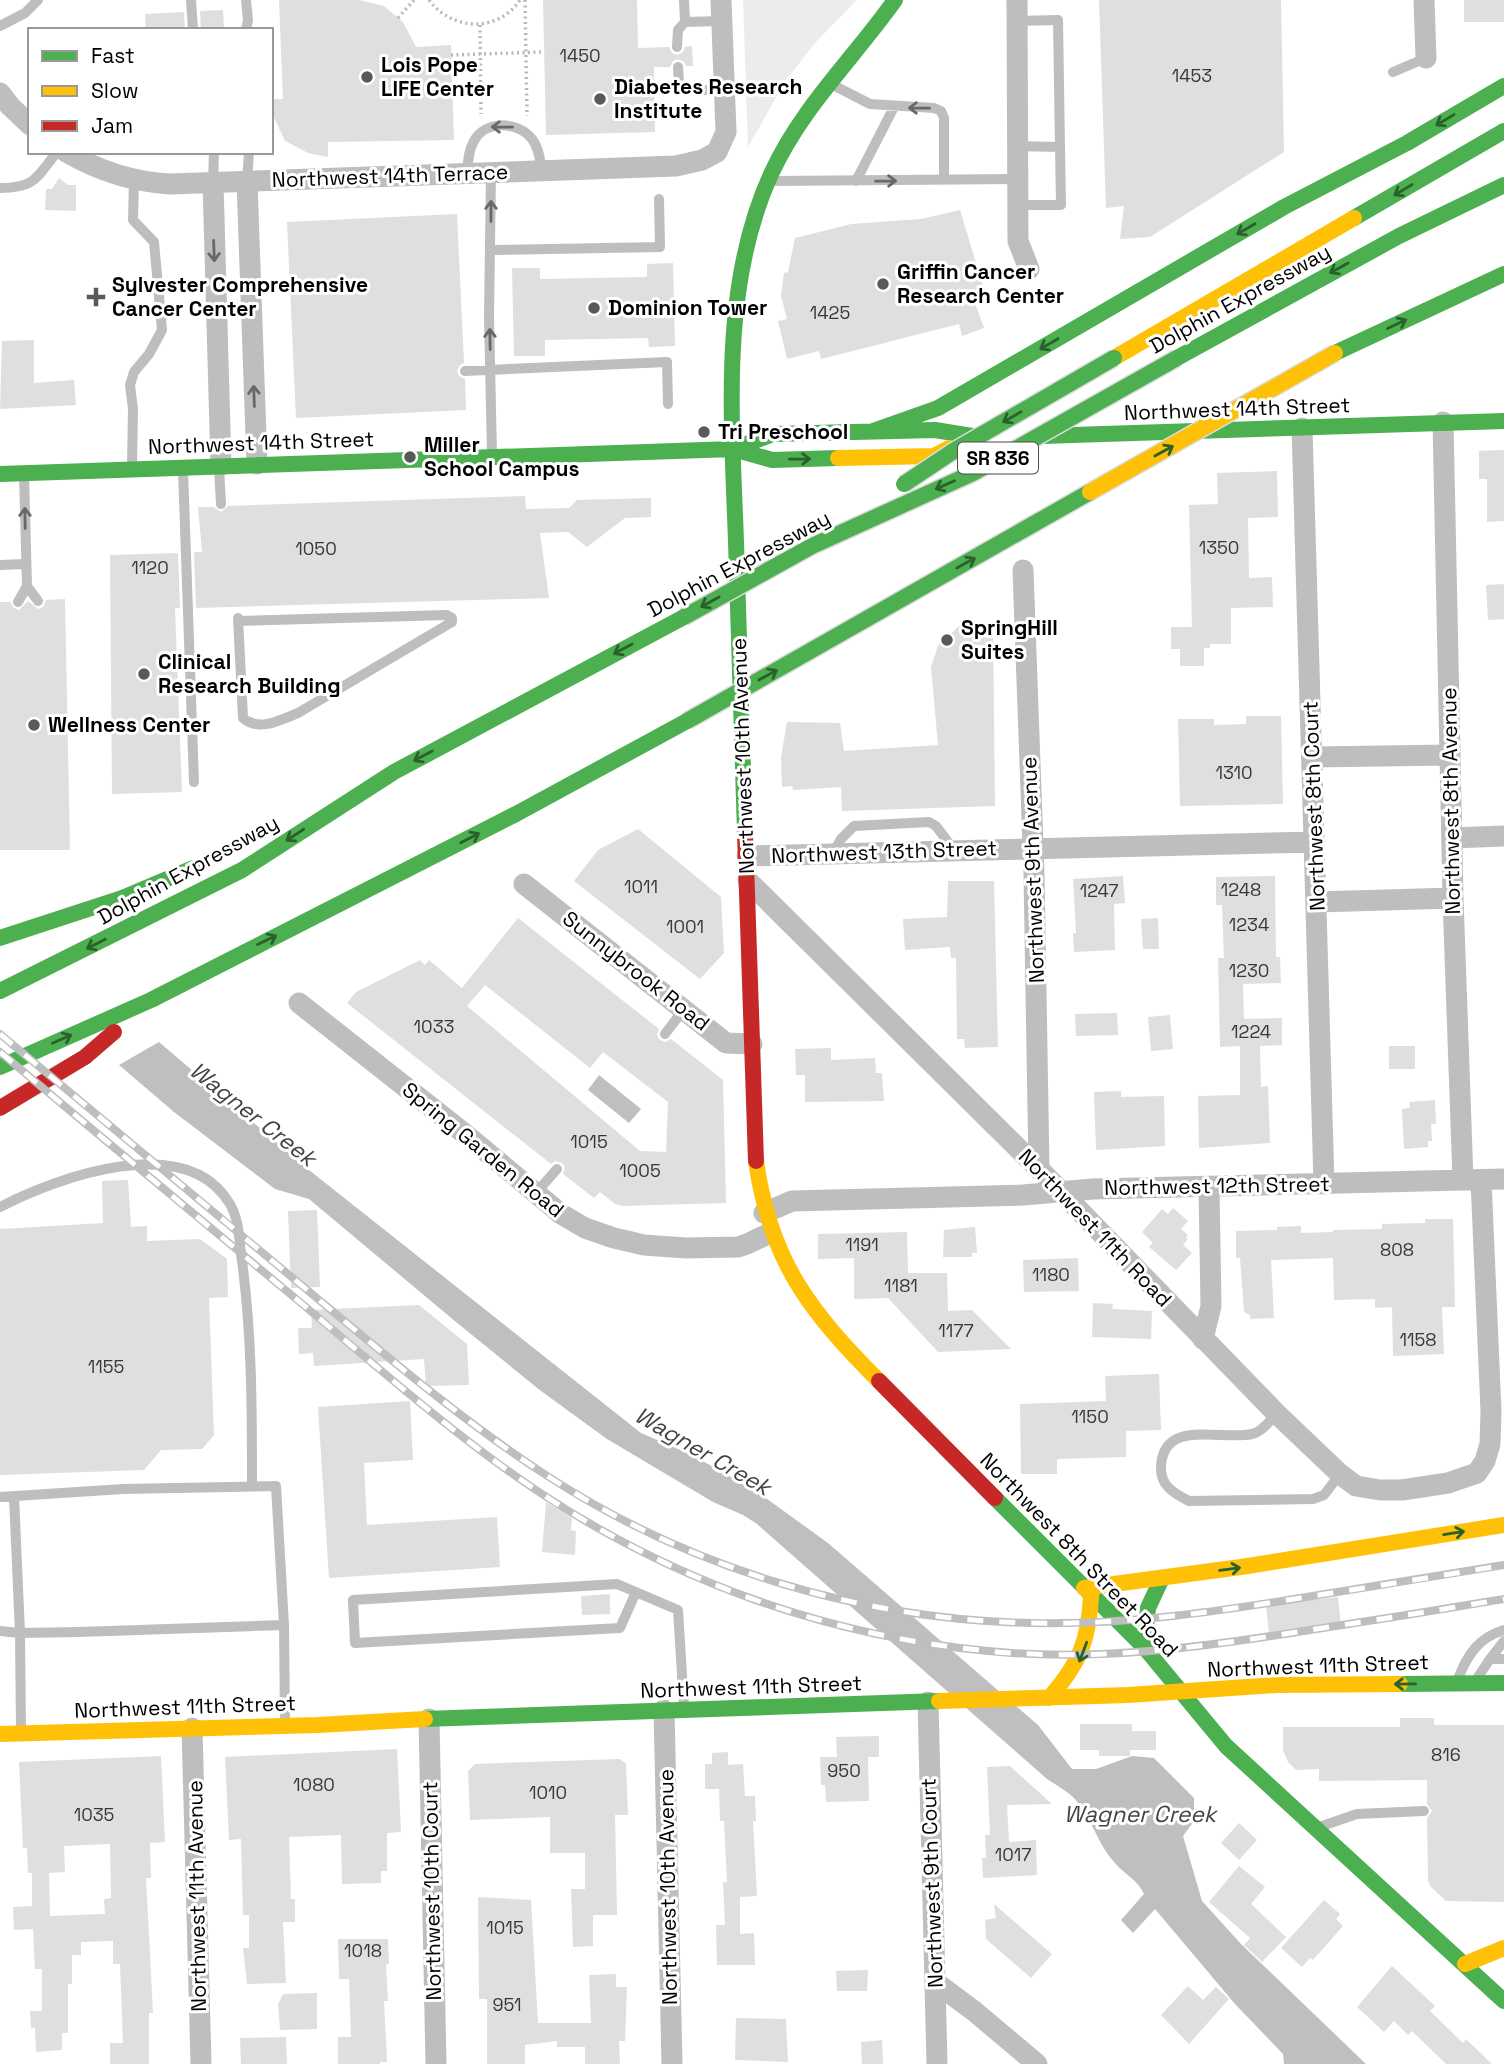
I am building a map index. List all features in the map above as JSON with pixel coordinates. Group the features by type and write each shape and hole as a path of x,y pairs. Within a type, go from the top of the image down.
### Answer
{"main road":[{"path":"769,181 793,134 829,83 895,0"},
{"path":"873,431 945,404 1284,207 1407,143 1504,86"},
{"path":"812,545 955,450 1504,131"},
{"name":"Northwest 10th Avenue","path":"767,1223 756,1159 733,449 733,341 739,279 747,241 769,181"},
{"name":"Dolphin Expressway","path":"0,991 242,870 394,772 684,617 812,545 973,473 1399,236 1504,185"},
{"path":"1399,236 1427,204"},
{"path":"0,1067 150,999 516,814 687,721 1335,353 1504,274"},
{"name":"Northwest 14th Street","path":"733,449 773,434 935,430 971,437 1504,421"},
{"name":"Northwest 14th Street","path":"0,474 733,449 772,460 934,456 971,437"},
{"path":"282,825 394,772"},
{"path":"0,938 97,907 163,882 209,860"},
{"path":"0,1108 85,1057 150,999"},
{"name":"Northwest 8th Street Road","path":"767,1223 796,1284 822,1320 851,1353 1143,1647 1226,1746 1504,2001"},
{"path":"1049,1698 1068,1678 1084,1649 1090,1627 1087,1592 1504,1525"},
{"path":"1143,1647 1148,1608 1162,1578"},
{"name":"Northwest 11th Street","path":"0,1734 1049,1698 1277,1685 1504,1682"},
{"path":"1465,1964 1504,1948"}],"street":[{"path":"1003,0 1016,10 1018,241 1029,269"},
{"path":"1424,0 1426,58"},
{"path":"722,10 724,90"},
{"name":"Northwest 14th Terrace","path":"70,154 93,167 134,180 170,184 676,166 702,160 717,152 726,132 724,90"},
{"path":"0,93 28,123"},
{"path":"247,181 257,464"},
{"path":"213,183 219,465"},
{"name":"Northwest 8th Avenue","path":"1443,422 1453,898 1491,1411 1490,1444 1485,1461 1477,1473"},
{"name":"Northwest 8th Court","path":"1302,428 1324,1184"},
{"name":"Northwest 9th Avenue","path":"1023,570 1033,847 1039,1169"},
{"path":"1313,757 1450,755"},
{"path":"1452,838 1504,836"},
{"name":"Northwest 13th Street","path":"747,856 1315,842"},
{"name":"Northwest 11th Road","path":"748,881 1062,1192 1203,1339 1340,1474 1356,1486 1402,1490 1448,1483 1477,1473"},
{"name":"Sunnybrook Road","path":"524,884 726,1043 752,1044"},
{"path":"1317,902 1453,898"},
{"name":"Spring Garden Road","path":"299,1003 561,1214 585,1228 644,1245 686,1248 738,1247 767,1223"},
{"name":"Northwest 12th Street","path":"767,1223 792,1201 1093,1189 1504,1179"},
{"path":"1203,1339 1211,1306 1209,1187"},
{"name":"Northwest 9th Court","path":"937,1702 937,2064"},
{"name":"Northwest 10th Avenue","path":"672,2064 674,1710"},
{"name":"Northwest 10th Court","path":"429,1719 436,2064"},
{"name":"Northwest 11th Avenue","path":"192,1728 201,2064"},
{"path":"935,1982 1037,2064"}],"lane":[{"path":"0,26 25,13 38,0"},
{"path":"191,0 193,28"},
{"path":"246,0 246,28"},
{"path":"684,0 685,22"},
{"path":"677,47 678,30 685,22 722,10"},
{"path":"1016,10 1058,20 1061,205 1017,205"},
{"path":"1392,72 1426,58"},
{"path":"678,66 679,83 687,90 724,90"},
{"path":"829,83 870,104 934,108 941,111 944,118 944,180"},
{"path":"856,181 894,107"},
{"path":"467,174 469,153 479,133 488,127 500,125 523,131 532,139 538,151 542,171"},
{"path":"1016,146 1060,147"},
{"path":"0,188 22,188 34,180 55,154"},
{"path":"213,183 214,154"},
{"path":"247,181 249,154"},
{"path":"491,173 492,456"},
{"path":"769,181 1017,179"},
{"path":"132,468 133,409 130,385 134,372 149,354 162,330 154,242 133,220 134,180"},
{"path":"491,250 660,247 659,199"},
{"path":"465,371 667,362 668,404"},
{"path":"219,465 221,505"},
{"path":"183,467 194,782"},
{"path":"18,602 27,586 24,473"},
{"path":"0,565 26,564"},
{"path":"27,586 38,601"},
{"path":"447,615 452,618 452,622 298,713 271,724 260,725 249,723 243,718 238,620 447,615"},
{"path":"665,1034 684,1009"},
{"path":"0,1207 56,1181 111,1167 177,1168 195,1173 221,1191 236,1216 249,1316 252,1485"},
{"path":"536,1193 556,1168"},
{"path":"1277,1414 1261,1430 1251,1434 1188,1435 1173,1439 1165,1450 1161,1463 1161,1476 1166,1486 1189,1501 1313,1499 1324,1495 1340,1474"},
{"path":"0,1497 123,1489 276,1486 284,1625 285,1726"},
{"path":"14,1497 21,1733"},
{"path":"636,1592 620,1628 355,1643 353,1600 617,1584 636,1592 678,1610 674,1710"},
{"path":"0,1631 20,1633 284,1625"},
{"path":"1456,1683 1475,1647 1493,1633 1504,1630"},
{"path":"1474,1683 1504,1642"},
{"path":"1490,1660 1504,1660"},
{"path":"1314,1829 1357,1814 1424,1811"}],"path":[{"path":"398,18 414,0"},
{"path":"429,0 445,16 461,23 480,25 497,20 522,0"},
{"path":"522,0 527,116"},
{"path":"480,25 481,116"},
{"path":"451,55 544,52"}],"shaded area":[{"path":"743,0 857,0 815,43 786,80 748,147"}],"water":[{"name":"Wagner Creek","path":"159,1042 309,1170 641,1433 692,1455 756,1491 828,1543 1038,1725 1072,1769 1096,1769 1132,1756 1154,1758 1194,1798 1194,1821 1183,1836 1202,1901 1241,1944 1366,2064 1284,2064 1283,2054 1235,2004 1155,1909 1133,1933 1121,1920 1144,1894 1109,1856 1080,1805 1071,1795 1047,1779 757,1524 713,1502 607,1439 541,1391 309,1199 275,1189 174,1112 119,1065"},
{"path":"599,1075 641,1109 629,1123 588,1090"}],"building":[{"name":"Lois Pope LIFE Center","path":"279,0 360,0 384,6 403,22 416,47 451,45 454,140 328,142 328,157 308,153 285,141 273,115 273,99 283,99"},
{"name":"Diabetes Research Institute","path":"543,0 637,0 638,48 669,47 672,53 677,55 683,52 685,47 692,46 693,66 686,66 678,59 673,61 670,67 654,67 655,132 546,135"},
{"path":"1099,0 1281,0 1284,152 1150,237 1120,239 1124,206 1106,208"},
{"path":"1464,0 1504,0 1504,22 1464,22"},
{"path":"223,10 224,28 201,28 200,11"},
{"path":"184,12 185,28 146,28 145,14"},
{"path":"59,178 68,185 76,185 76,211 45,210 46,189 52,189"},
{"name":"Griffin Cancer Research Center","path":"960,210 987,299 975,303 984,328 962,336 959,324 821,359 819,351 787,359 778,321 787,319 781,296 784,273 788,272 795,238 851,224 921,219"},
{"path":"457,214 464,363 457,371 459,376 465,379 466,410 296,418 287,222"},
{"name":"Dominion Tower","path":"673,263 675,346 649,347 648,338 545,340 545,356 514,356 512,268 540,268 540,279 647,277 647,264"},
{"path":"34,340 34,383 74,380 76,405 0,409 2,341"},
{"path":"1504,450 1504,521 1487,522 1487,479 1479,479 1479,451"},
{"path":"1277,471 1278,517 1248,518 1249,578 1272,577 1273,607 1231,608 1231,644 1210,644 1210,648 1204,648 1204,666 1180,666 1180,649 1171,649 1171,627 1192,627 1189,505 1218,504 1217,473"},
{"path":"525,496 526,509 569,508 577,500 651,498 651,517 625,518 587,547 568,532 540,533 549,598 196,608 194,552 202,552 198,507 214,507 221,512 228,506"},
{"name":"Clinical Research Building","path":"178,553 180,608 175,608 182,792 112,794 110,555"},
{"path":"1504,584 1504,619 1488,620 1486,585"},
{"name":"Wellness Center","path":"65,599 70,850 0,850 0,602 10,602 19,610 28,601 38,609 43,607 46,600"},
{"path":"993,624 995,806 842,811 841,787 793,790 792,786 782,787 781,757 787,722 840,723 844,751 938,745 931,667 938,646 959,626"},
{"path":"1246,716 1281,716 1283,804 1180,806 1178,719 1214,719 1214,725 1246,724"},
{"path":"638,829 721,897 724,953 700,979 574,881 598,850"},
{"path":"1123,876 1125,903 1114,904 1115,950 1074,952 1073,933 1076,933 1073,879"},
{"path":"1275,876 1276,957 1280,957 1281,983 1243,984 1244,1019 1282,1018 1282,1045 1260,1046 1261,1087 1268,1086 1270,1143 1199,1148 1198,1096 1240,1095 1240,1046 1220,1047 1218,958 1224,958 1222,905 1216,905 1216,877"},
{"path":"948,881 994,881 998,1047 965,1048 964,1039 957,1039 956,958 951,958 950,947 905,950 903,919 947,917"},
{"path":"518,918 659,1029 657,1034 660,1040 665,1042 671,1039 723,1080 726,1203 622,1206 600,1192 594,1198 563,1174 565,1167 562,1163 555,1161 551,1164 347,1003 356,992 420,960 425,965 429,960 462,988","holes":["485,985 590,1068 603,1052 668,1102 666,1152 640,1151 467,1006"]},
{"path":"1158,918 1159,949 1143,949 1141,919"},
{"path":"1117,1013 1118,1035 1076,1036 1075,1014"},
{"path":"1170,1015 1173,1049 1151,1051 1148,1017"},
{"path":"1389,1046 1415,1046 1415,1069 1389,1069"},
{"path":"831,1048 831,1060 875,1058 876,1073 882,1073 884,1101 805,1102 805,1075 796,1075 795,1049"},
{"path":"1121,1091 1121,1097 1164,1096 1165,1146 1096,1150 1094,1092"},
{"path":"1435,1100 1436,1124 1431,1124 1432,1141 1428,1141 1428,1147 1404,1149 1402,1109 1410,1108 1409,1102"},
{"path":"128,1180 131,1227 147,1226 147,1241 200,1239 227,1259 228,1297 209,1298 214,1435 202,1449 161,1450 144,1470 0,1475 0,1229 103,1223 102,1181"},
{"path":"1173,1208 1188,1221 1181,1229 1188,1235 1183,1245 1192,1253 1176,1270 1149,1247 1153,1243 1142,1232 1162,1209 1168,1214"},
{"path":"317,1210 320,1287 291,1288 288,1211"},
{"path":"1425,1219 1453,1219 1455,1307 1442,1307 1444,1354 1393,1356 1392,1307 1375,1308 1375,1299 1334,1300 1333,1258 1271,1260 1274,1318 1250,1319 1250,1315 1244,1312 1240,1258 1236,1258 1236,1231 1277,1230 1277,1227 1301,1226 1301,1233 1382,1229 1382,1224 1425,1223"},
{"path":"975,1227 977,1253 972,1253 972,1257 943,1257 944,1230"},
{"path":"907,1232 908,1273 947,1273 948,1311 972,1310 1011,1349 938,1352 888,1298 854,1299 854,1258 818,1259 818,1234"},
{"path":"1078,1258 1079,1291 1024,1292 1023,1260"},
{"path":"1093,1303 1113,1304 1112,1309 1152,1311 1151,1339 1092,1337"},
{"path":"419,1305 467,1344 469,1385 426,1386 424,1359 314,1366 313,1353 299,1354 298,1328 312,1328 311,1310"},
{"path":"1159,1374 1161,1430 1126,1431 1126,1457 1057,1459 1057,1474 1021,1474 1020,1404 1106,1401 1105,1376"},
{"path":"410,1401 413,1460 364,1463 367,1525 497,1517 500,1567 329,1578 318,1407"},
{"path":"546,1502 572,1518 571,1530 576,1531 575,1555 542,1552"},
{"path":"610,1594 610,1614 582,1615 581,1596"},
{"path":"1338,1597 1341,1626 1269,1634 1266,1605"},
{"path":"1400,1718 1434,1718 1434,1725 1504,1725 1504,1902 1446,1901 1430,1886 1427,1818 1432,1811 1427,1804 1427,1780 1319,1781 1319,1769 1296,1770 1288,1762 1283,1750 1283,1727 1400,1727"},
{"path":"1080,1724 1132,1724 1132,1731 1156,1731 1156,1750 1130,1750 1130,1756 1099,1756 1099,1750 1080,1750"},
{"path":"879,1736 879,1757 868,1757 869,1801 826,1802 825,1785 821,1785 820,1757 837,1757 836,1737"},
{"path":"397,1749 401,1832 387,1833 387,1871 381,1871 381,1883 342,1884 341,1835 289,1837 291,1899 295,1899 295,1922 283,1922 286,1983 247,1984 243,1948 249,1948 249,1915 243,1915 241,1839 229,1840 225,1757"},
{"path":"728,1752 728,1765 743,1764 745,1796 755,1796 756,1821 753,1821 757,1896 740,1897 740,1934 754,1933 755,1965 717,1965 716,1925 725,1925 723,1882 727,1882 724,1821 720,1821 719,1789 705,1789 705,1764 712,1764 712,1753"},
{"path":"161,1756 165,1842 150,1843 151,1878 146,1878 153,2013 149,2013 149,2064 110,2064 110,2043 123,2043 120,1964 113,1964 113,1941 81,1942 81,1955 72,1955 72,1984 68,1984 68,2033 62,2033 62,2050 36,2052 35,2028 31,2028 30,2011 42,2011 42,1969 35,1969 33,1929 14,1930 13,1907 32,1906 32,1873 28,1873 27,1848 23,1848 19,1762","holes":["110,1844 111,1898 104,1899 105,1914 50,1916 49,1873 65,1872 64,1846"]},
{"path":"620,1759 626,1764 628,1815 615,1815 617,1915 593,1915 593,1946 573,1947 571,1889 585,1889 585,1853 550,1853 550,1817 470,1820 468,1771 475,1764"},
{"path":"1010,1766 1052,1804 1007,1805 1009,1842 1036,1840 1037,1875 983,1878 985,1835 990,1835 987,1767"},
{"path":"1239,1823 1257,1840 1239,1860 1221,1843"},
{"path":"1239,1866 1265,1887 1251,1904 1286,1937 1262,1962 1244,1945 1250,1938 1209,1902"},
{"path":"478,1897 531,1900 538,2023 591,2023 589,1975 616,1974 616,1987 627,1987 625,2041 619,2041 620,2064 585,2064 585,2047 557,2047 557,2041 525,2045 525,2064 487,2064 487,1999 479,1999"},
{"path":"1324,1900 1340,1914 1336,1919 1343,1926 1313,1960 1310,1958 1302,1967 1281,1948"},
{"path":"994,1904 1052,1954 1031,1978 986,1939 985,1920 996,1918"},
{"path":"338,1939 388,1939 388,2001 384,2001 387,2062 338,2064 338,2037 351,2037 349,1979 339,1979"},
{"path":"1392,1966 1435,2006 1430,2011 1463,2043 1466,2039 1492,2064 1446,2064 1412,2031 1408,2035 1394,2021 1384,2032 1357,2007"},
{"path":"868,1970 867,1991 837,1991 836,1971"},
{"path":"1188,1986 1203,2000 1216,1987 1229,1999 1189,2044 1161,2015"},
{"path":"317,1993 317,2029 280,2030 278,2004 283,1994"},
{"path":"736,2018 786,2019 788,2062 735,2060"},
{"path":"286,2037 287,2064 241,2064 240,2038"},
{"path":"882,2040 883,2064 862,2064 861,2042"}],"railway":[{"path":"0,1034 387,1357 483,1431 549,1477 604,1510 720,1563 842,1600 969,1620 1032,1623 1131,1620 1196,1613 1504,1565"},
{"path":"0,1052 419,1402 510,1472 593,1525 646,1554 755,1600 870,1633 928,1644 988,1651 1069,1655 1150,1651 1230,1642 1504,1599"}],"traffic: fast":[{"path":"745,833 732,449 733,354 743,261 755,216 784,148 813,104 895,0"},
{"path":"873,431 938,408 1284,207 1407,143 1504,86"},
{"path":"1354,218 1504,131"},
{"path":"1177,358 1399,236 1504,185"},
{"path":"1335,353 1504,274"},
{"path":"904,484 955,450 1114,358"},
{"path":"684,617 812,546 973,473 1177,358"},
{"path":"1042,436 1504,421"},
{"path":"733,449 773,434 935,430 978,437"},
{"path":"0,474 733,449 772,460 838,458"},
{"path":"687,721 1090,492"},
{"path":"0,991 242,870 394,772 684,617"},
{"path":"0,1067 151,1000 516,814 687,721"},
{"path":"0,938 122,898 193,868"},
{"path":"995,1498 1144,1647 1226,1746 1504,2001"},
{"path":"1144,1647 1148,1608 1162,1578"},
{"path":"1400,1684 1504,1683"},
{"path":"425,1719 939,1701"}],"traffic: slow":[{"path":"1114,358 1354,218"},
{"path":"1090,492 1335,353"},
{"path":"838,458 934,456 949,448"},
{"path":"756,1161 771,1228 797,1283 833,1332 879,1381"},
{"path":"1084,1588 1241,1567 1504,1525"},
{"path":"1049,1698 1075,1663 1085,1639 1091,1595"},
{"path":"939,1701 1128,1695 1277,1685 1400,1684"},
{"path":"0,1734 318,1725 425,1719"},
{"path":"1465,1964 1504,1948"}],"traffic: jam":[{"path":"745,833 756,1161"},
{"path":"0,1108 85,1057 114,1032"},
{"path":"879,1381 995,1498"}],"place":[{"name":"Lois Pope LIFE Center","path":"367,77"},
{"name":"Diabetes Research Institute","path":"600,99"},
{"name":"Griffin Cancer Research Center","path":"883,284"},
{"name":"Sylvester Comprehensive Cancer Center","path":"96,297"},
{"name":"Dominion Tower","path":"594,308"},
{"name":"Tri Preschool","path":"704,432"},
{"name":"Miller School Campus","path":"410,457"},
{"name":"SpringHill Suites","path":"947,640"},
{"name":"Clinical Research Building","path":"144,674"},
{"name":"Wellness Center","path":"34,725"}]}
